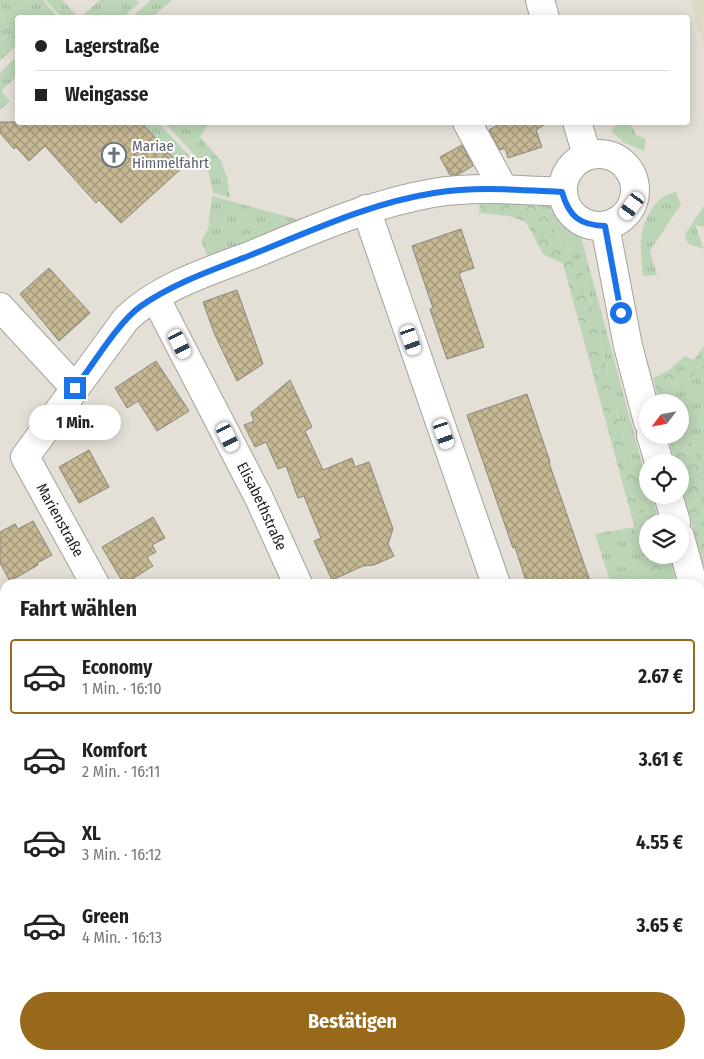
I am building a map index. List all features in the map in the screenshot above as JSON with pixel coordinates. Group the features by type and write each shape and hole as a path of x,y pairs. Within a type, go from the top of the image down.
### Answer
{"street":[{"path":"540,0 544,15"},
{"path":"469,125 503,188"},
{"path":"578,125 587,156"},
{"path":"604,154 614,157 624,163 634,182 635,194 632,206 624,216 614,223 605,226 591,225 580,221 568,209 562,192 567,171 574,163 587,156 604,154"},
{"path":"0,307 75,388 126,320 141,306 155,297 197,277 366,209 434,193 503,188 562,192"},
{"path":"366,209 494,579"},
{"path":"605,226 628,346 641,394"},
{"name":"Elisabethstraße","path":"155,297 250,481 296,579"},
{"name":"Marienstraße","path":"75,388 25,457 92,579"},
{"path":"687,564 692,579"}],"shaded area":[{"path":"690,0 704,0 704,48"}],"green space":[{"path":"0,0 43,0 56,15 15,15 15,47 0,61"},
{"path":"46,0 62,0 76,15 59,14"},
{"path":"100,0 136,0 139,3 126,15 83,15"},
{"path":"151,0 172,0 155,15 134,15"},
{"path":"15,58 15,78 1,91 10,101 0,110 0,73"},
{"path":"143,125 160,125 189,155 188,162 182,168"},
{"path":"167,125 208,125 200,137 221,161 227,177 230,198 213,193 208,169"},
{"path":"616,125 631,125 636,135 646,139 644,151 623,142 611,131"},
{"path":"676,192 681,204 650,251 657,275 643,276 641,243 646,220 658,201 664,196"},
{"path":"212,196 311,223 210,262 201,241 208,229"},
{"path":"549,199 558,214 581,237 639,454 639,490 626,448 584,275 546,216 536,206"},
{"path":"480,202 530,204 536,206 546,216 584,275 626,448 639,490 639,504 643,504 647,514 639,514 639,544 563,264 543,254 526,222 509,216 479,213"},
{"path":"704,206 704,227 695,225 704,249 688,244 685,234"},
{"path":"704,346 704,365 676,373 669,370 685,356 694,360"},
{"path":"704,365 704,371 674,384 677,394 657,394 653,378 669,370 676,373"},
{"path":"704,371 704,482 689,433 689,394 677,394 674,384"},
{"path":"689,433 704,482 704,568 687,504 689,504 689,454 673,454 670,444 689,444"},
{"path":"643,504 654,504 657,514 647,514"},
{"path":"635,527 639,542 639,564 645,564 649,579 609,579 595,534"},
{"path":"645,564 661,564 666,579 649,579"},
{"path":"661,564 671,564 676,579 666,579"}],"building":[{"name":"Mariae Himmelfahrt","path":"0,122 15,122 15,125 144,125 182,168 121,223 99,200 96,203 45,146 29,161 16,147 14,149 0,133"},
{"path":"498,125 544,125 536,130 542,147 508,158 505,148 500,150 489,130"},
{"path":"462,145 473,166 457,175 450,175 440,157"},
{"path":"461,229 474,268 459,273 484,347 447,359 430,309 433,308 412,246"},
{"path":"49,268 90,313 59,341 20,294"},
{"path":"237,290 263,364 237,381 215,335 203,302"},
{"path":"156,361 189,411 157,431 138,401 127,408 115,388"},
{"path":"290,380 312,427 305,431 323,470 352,458 355,467 369,462 393,529 388,544 394,556 374,565 363,566 332,579 314,541 321,538 304,496 298,498 286,466 278,469 266,442 255,447 244,425 254,421 251,413"},
{"path":"527,394 589,579 525,579 467,415"},
{"path":"89,450 109,487 79,503 59,467"},
{"path":"153,517 165,538 152,545 156,552 147,557 153,566 132,579 121,579 102,547"},
{"path":"33,521 52,555 14,579 9,579 0,563 0,532 15,524 18,529"}],"place":[{"name":"Mariae Himmelfahrt","path":"114,155"}],"route":[{"path":"75,388 126,320 141,306 164,292 366,209 434,193 503,188 562,192 565,204 580,221 591,225 605,226 621,313"}]}
